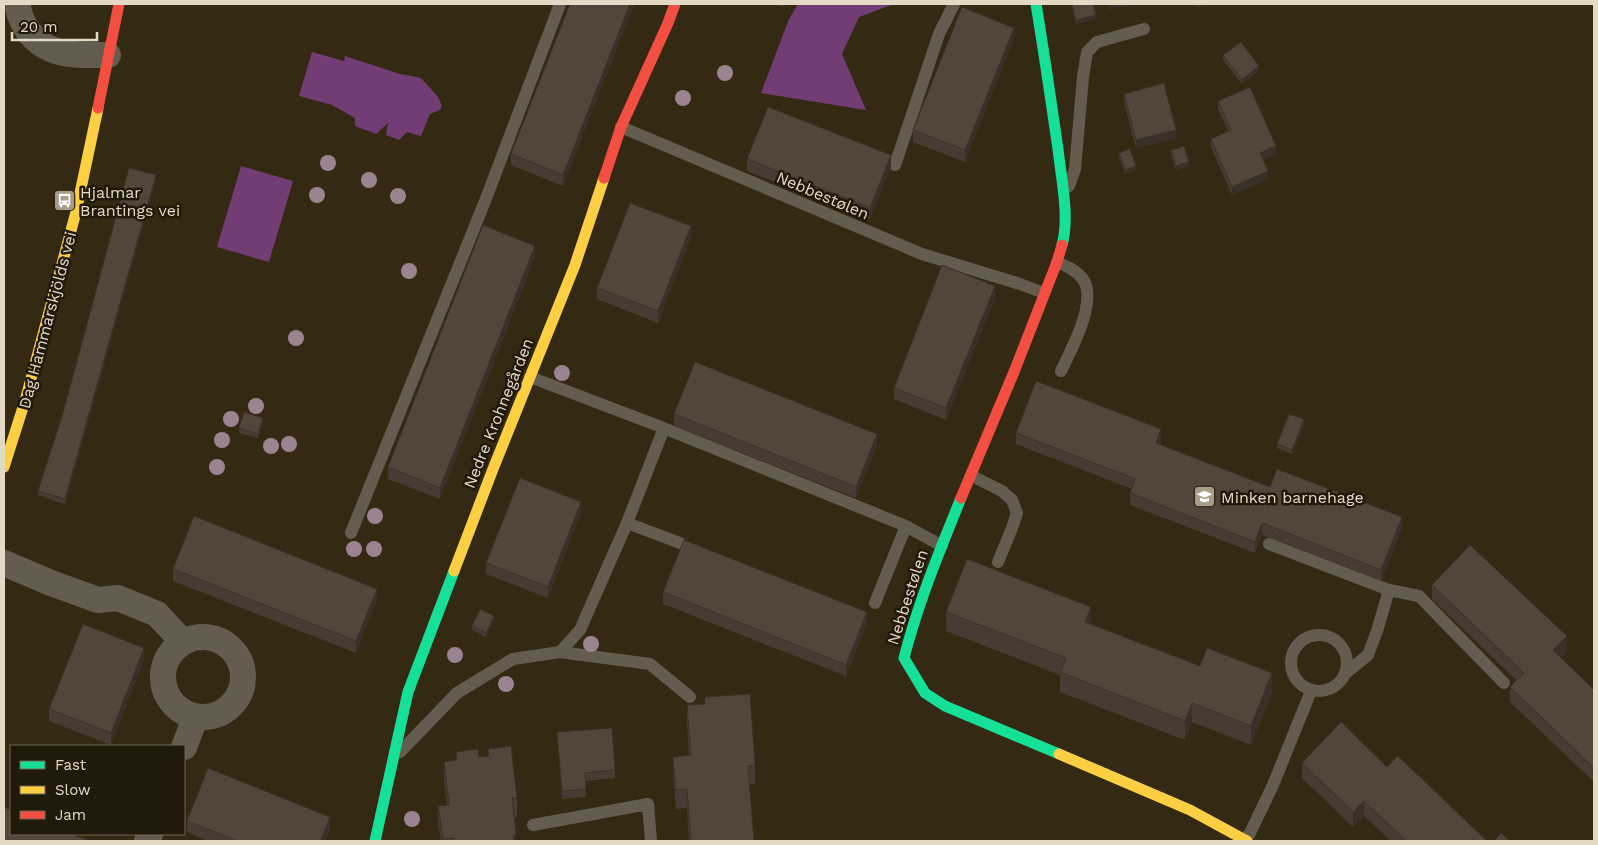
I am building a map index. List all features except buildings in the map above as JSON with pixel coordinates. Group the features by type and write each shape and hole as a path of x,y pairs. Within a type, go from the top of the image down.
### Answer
{"street":[{"path":"18,4 22,20 29,32 40,44 50,50 78,55 108,55"},
{"name":"Dag Hammarskjölds vei","path":"4,467 25,401 76,212 119,4"},
{"name":"Nedre Krohnegården","path":"375,841 408,692 493,469 575,265 621,128 675,4"},
{"name":"Nebbestølen","path":"1036,4 1064,188 1066,216 1064,237 1057,262 1014,372 942,546 910,634 904,658 925,693 945,706 1190,810 1246,841"},
{"path":"4,563 98,600 118,598 157,614 183,642"},
{"path":"207,636 220,640 231,647 239,657 243,670 243,682 239,695 232,705 222,712 209,716 196,716 186,713 170,699 165,689 164,668 174,649 183,642 207,636"},
{"path":"185,745 196,716"}],"lane":[{"path":"350,533 485,201 560,4"},
{"path":"895,165 939,34 954,4"},
{"path":"1064,188 1070,185 1075,169 1087,52 1097,42 1144,29"},
{"name":"Nebbestølen","path":"621,128 922,254 1044,293"},
{"path":"1057,262 1071,268 1084,280 1087,296 1085,317 1061,371"},
{"path":"530,377 664,428 906,526 942,546"},
{"path":"560,652 580,630 628,523 664,428"},
{"path":"972,476 1002,491 1012,500 1016,513 998,562"},
{"path":"628,523 680,543"},
{"path":"875,604 906,526"},
{"path":"1269,544 1389,590 1419,596 1504,683"},
{"path":"1347,672 1368,655 1389,590"},
{"path":"1317,634 1327,636 1336,640 1342,646 1348,663 1347,672 1343,680 1336,686 1319,692 1310,691 1295,679 1291,670 1294,650 1299,642 1308,637 1317,634"},
{"path":"393,760 457,693 513,659 560,652 650,664 690,697"},
{"name":"Nebbestølen","path":"1246,841 1273,785 1310,691"},
{"path":"532,824 648,804 651,841"}],"shaded area":[{"path":"798,4 894,4 859,17 842,54 866,110 761,93 789,19"},
{"path":"312,52 344,61 345,56 400,74 421,78 438,97 442,106 440,110 430,114 421,136 407,132 399,140 386,135 388,123 376,134 355,126 355,118 332,105 299,96"},
{"path":"241,166 293,181 269,262 217,247"}],"traffic: fast":[{"path":"1036,4 1064,197 1065,222 1062,245"},
{"path":"961,498 937,557 904,658 925,693 945,706 1059,754"},
{"path":"375,841 408,692 454,571"}],"traffic: slow":[{"path":"4,467 25,401 76,212 98,108"},
{"path":"454,571 575,265 604,178"},
{"path":"1059,754 1190,810 1247,841"}],"traffic: jam":[{"path":"98,108 119,4"},
{"path":"604,178 621,127 675,4"},
{"path":"961,498 1014,372 1062,245"}],"place":[{"name":"Hjalmar Brantings vei","path":"64,201"},
{"name":"Minken barnehage","path":"1205,497"}]}
